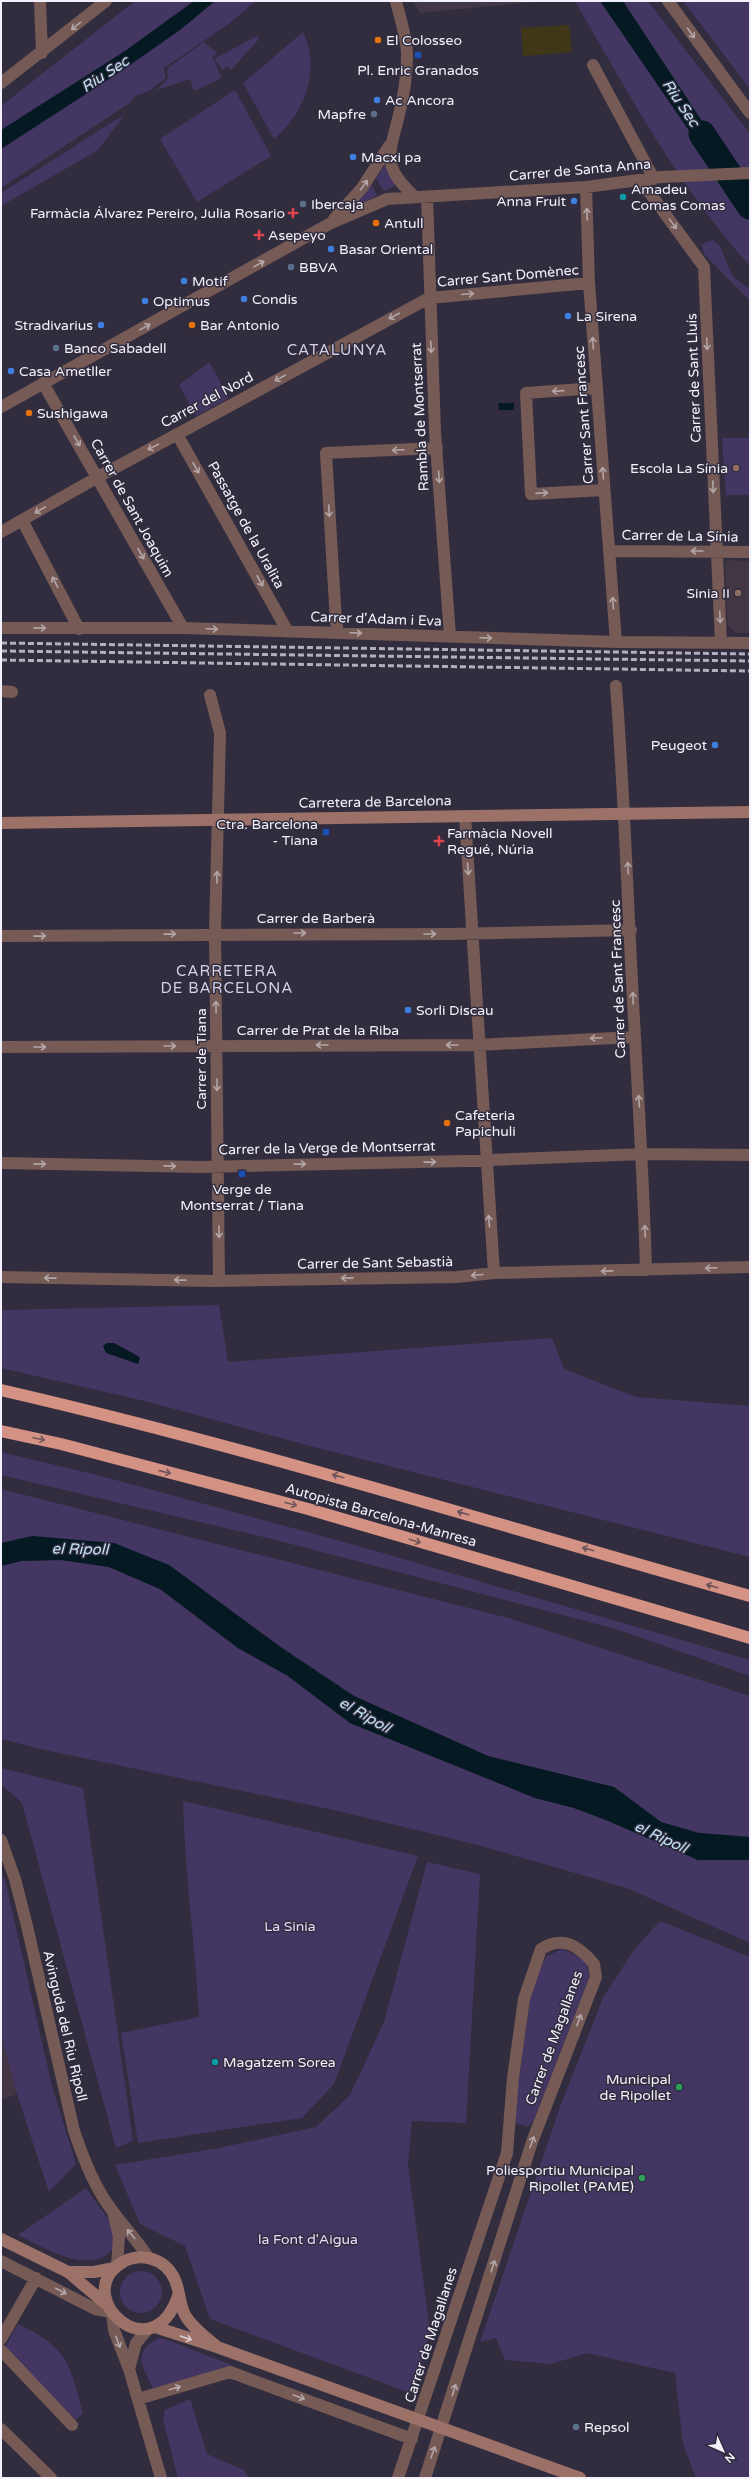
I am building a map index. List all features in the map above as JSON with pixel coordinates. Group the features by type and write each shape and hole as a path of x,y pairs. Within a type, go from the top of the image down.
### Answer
{"highway":[{"name":"Autopista Barcelona-Manresa","path":"1,1390 183,1434 318,1471 750,1596"},
{"name":"Autopista Barcelona-Manresa","path":"1,1431 61,1444 308,1509 750,1638"}],"main road":[{"name":"Carretera de Barcelona","path":"1,823 750,812"},
{"path":"1,2239 68,2272 123,2323 151,2328 217,2347 580,2478"},
{"path":"68,2272 94,2272 116,2267 133,2257 148,2257 158,2260 167,2268 175,2279 178,2296 190,2322 217,2347"},
{"path":"110,2310 106,2287 108,2278 116,2267"},
{"path":"151,2328 171,2314 178,2296"}],"street":[{"path":"40,1 42,54"},
{"path":"1,84 42,54 106,1"},
{"path":"396,1 403,26 407,55 398,119 390,144 389,157 394,173 401,185 414,196"},
{"path":"668,1 750,113"},
{"path":"593,65 658,178"},
{"path":"1,407 329,224 362,188 390,144"},
{"name":"Carrer de Santa Anna","path":"329,224 387,198 414,196 427,197 586,187 658,178 750,173"},
{"name":"Carrer de Sant Lluís","path":"641,181 704,267 721,643"},
{"name":"Carrer Sant Francesc","path":"586,187 589,284 616,642"},
{"name":"Rambla de Montserrat","path":"427,197 429,298 437,448 450,636"},
{"name":"Carrer Sant Domènec","path":"429,298 589,284"},
{"name":"Carrer del Nord","path":"1,532 98,477 429,298"},
{"name":"Carrer de Sant Joaquim","path":"43,383 183,628"},
{"path":"597,388 526,393 531,494 604,490"},
{"name":"Passatge de la Uralita","path":"177,434 288,632"},
{"path":"338,633 336,622 326,453 437,448"},
{"path":"22,520 79,629"},
{"name":"Carrer de La Sínia","path":"609,551 716,550 750,552"},
{"name":"Carrer d'Adam i Eva","path":"1,628 183,628 616,642 750,643"},
{"name":"Carrer de Sant Francesc","path":"616,686 631,930 634,1037 643,1154 646,1270"},
{"name":"Carrer de Tiana","path":"210,695 220,733 215,934 219,1280"},
{"path":"465,816 485,1160 494,1274"},
{"name":"Carrer de Barberà","path":"1,936 472,933 631,930"},
{"name":"Carrer de Prat de la Riba","path":"1,1047 478,1045 634,1037"},
{"name":"Carrer de la Verge de Montserrat","path":"1,1163 200,1167 217,1165 485,1160 643,1154 750,1155"},
{"name":"Carrer de Sant Sebastià","path":"1,1277 219,1280 457,1277 494,1274 750,1267"},
{"name":"Avinguda del Riu Ripoll","path":"1,1840 15,1880 74,2131 90,2174 113,2213 140,2244 148,2257"},
{"name":"Carrer de Magallanes","path":"398,2478 507,2153 513,2078 524,1999 541,1949 559,1942 572,1944 594,1964 596,1976 532,2142 425,2478"},
{"name":"Avinguda del Riu Ripoll","path":"113,2213 119,2236 116,2267"},
{"path":"1,2261 95,2309 110,2310 114,2330 129,2369 161,2478"},
{"path":"1,2339 36,2278"},
{"path":"129,2369 136,2344 151,2328"},
{"path":"1,2350 72,2425"},
{"path":"138,2399 230,2372 412,2439"},
{"path":"1,2429 5,2438 51,2478"}],"shaded area":[{"path":"413,1 546,1 420,13"},
{"name":"Sinia II","path":"728,560 750,561 750,633 735,633 727,624 725,562"},
{"path":"1,2035 17,2094 1,2100"}],"green space":[{"path":"135,1 256,1 230,23 164,68 166,78 149,91 135,96 131,102 1,188 1,106"},
{"path":"575,1 648,1 750,134 750,266 700,204 655,138"},
{"path":"683,1 750,1 750,89"},
{"path":"303,32 308,46 310,61 310,76 307,90 302,104 294,117 274,139 243,83"},
{"path":"257,36 259,39 231,70 227,66 223,70 214,59"},
{"path":"204,42 217,53 212,57 222,78 194,91 190,79 157,90 168,78 167,71 169,67"},
{"path":"235,90 271,156 197,202 160,139"},
{"path":"125,114 98,150 1,206 1,193"},
{"path":"385,165 396,185 384,191 376,178"},
{"path":"371,184 377,195 350,211"},
{"path":"713,240 720,246 733,277 750,289 750,301 704,254 702,244"},
{"path":"209,362 229,398 196,416 179,385"},
{"name":"Escola La Sínia","path":"722,438 750,438 750,495 726,495"},
{"path":"219,1305 228,1362 552,1338 564,1369 636,1397 750,1406 750,1557 314,1447 149,1402 1,1368 1,1310"},
{"path":"1,1452 101,1476 355,1545 750,1660 750,1676 616,1629 276,1540 1,1475"},
{"path":"1,1489 508,1618 750,1696 750,1837 699,1833 661,1822 614,1787 488,1756 354,1696 282,1648 169,1565 33,1536 1,1543"},
{"path":"61,1560 109,1567 160,1589 238,1648 288,1676 350,1723 535,1798 574,1808 606,1820 698,1860 750,1860 750,1943 627,1888 474,1844 334,1810 45,1750 1,1739 1,1566 21,1561"},
{"path":"1,1768 83,1788 133,2141 116,2148 22,1803 1,1784"},
{"name":"La Sinia","path":"183,1801 418,1856 334,2084 302,2118 138,2143 121,2033 199,2017"},
{"name":"la Font d'Aigua","path":"427,1862 480,1874 466,2123 412,2121 408,2165 430,2331 413,2394 210,2319 185,2246 140,2224 115,2165 219,2148 316,2127 350,2095 384,2022"},
{"path":"1,1870 6,1884 52,2086 76,2164 49,2192 17,2094 1,2035"},
{"name":"Poliesportiu Municipal Ripollet (PAME)","path":"660,1921 750,1957 750,2478 696,2478 683,2444 675,2373 587,2353 551,2364 505,2360 496,2338 480,2342 560,2107 603,1998 633,1951"},
{"path":"562,1949 578,1956 585,1962 589,1978 533,2122 527,2127 516,2123 514,2114 530,2001 539,1968 547,1956"},
{"path":"86,2188 106,2216 116,2236 114,2247 101,2258 78,2260 52,2252 18,2235"},
{"path":"137,2271 145,2271 153,2274 159,2280 162,2292 159,2304 153,2310 145,2313 137,2313 129,2310 123,2304 120,2296 120,2288 123,2280 129,2274"},
{"path":"18,2324 47,2341 57,2349 64,2358 74,2381 83,2413 76,2420 7,2351 6,2345"},
{"path":"158,2338 165,2339 234,2366 153,2388 143,2367 142,2355 145,2349"},
{"path":"190,2399 207,2454 244,2470 249,2478 178,2478 163,2420 165,2410"}],"sand":[{"path":"569,25 572,52 523,56 521,28"}],"water":[{"path":"194,1 215,1 180,30 120,72 1,149 1,130 125,51"},
{"path":"600,1 623,1 723,153 723,165 705,154"},
{"path":"498,403 514,403 514,410 499,410"},
{"path":"107,1343 114,1343 138,1356 140,1358 138,1364 106,1353 103,1346"},
{"name":"el Ripoll","path":"33,1536 114,1543 169,1565 282,1648 354,1696 488,1756 614,1787 661,1822 699,1833 750,1837 750,1860 698,1860 606,1820 574,1808 535,1798 350,1723 288,1676 238,1648 160,1589 109,1567 61,1560 21,1561 1,1566 1,1543"}],"waterway":[{"name":"Riu Sec","path":"702,134 750,206"}],"railway":[{"path":"1,643 750,654"},
{"path":"1,651 750,661"},
{"path":"1,660 750,671"}],"place":[{"name":"El Colosseo","path":"378,40"},
{"name":"Pl. Enric Granados","path":"418,55"},
{"name":"Ac Ancora","path":"377,100"},
{"name":"Mapfre","path":"374,114"},
{"name":"Macxi pa","path":"353,157"},
{"name":"Amadeu Comas Comas","path":"623,197"},
{"name":"Anna Fruit","path":"574,201"},
{"name":"Ibercaja","path":"303,204"},
{"name":"Farmàcia Álvarez Pereiro, Julia Rosario","path":"293,213"},
{"name":"Antull","path":"376,223"},
{"name":"Asepeyo","path":"259,235"},
{"name":"Basar Oriental","path":"331,249"},
{"name":"BBVA","path":"291,267"},
{"name":"Motif","path":"184,281"},
{"name":"Condis","path":"244,299"},
{"name":"Optimus","path":"145,301"},
{"name":"La Sirena","path":"568,316"},
{"name":"Stradivarius","path":"101,325"},
{"name":"Bar Antonio","path":"192,325"},
{"name":"Banco Sabadell","path":"56,348"},
{"name":"Casa Ametller","path":"11,371"},
{"name":"Sushigawa","path":"29,413"},
{"name":"Escola La Sínia","path":"736,468"},
{"name":"Sinia II","path":"738,593"},
{"name":"Peugeot","path":"715,745"},
{"name":"Ctra. Barcelona - Tiana","path":"326,832"},
{"name":"Farmàcia Novell Regué, Núria","path":"439,841"},
{"name":"Sorli Discau","path":"408,1010"},
{"name":"Cafeteria Papichuli","path":"447,1123"},
{"name":"Verge de Montserrat / Tiana","path":"242,1174"},
{"name":"Magatzem Sorea","path":"215,2062"},
{"name":"Municipal de Ripollet","path":"679,2087"},
{"name":"Poliesportiu Municipal Ripollet (PAME)","path":"642,2178"},
{"name":"Repsol","path":"576,2427"}],"district":[{"name":"CATALUNYA","path":"337,350"},
{"name":"CARRETERA DE BARCELONA","path":"227,980"}]}
